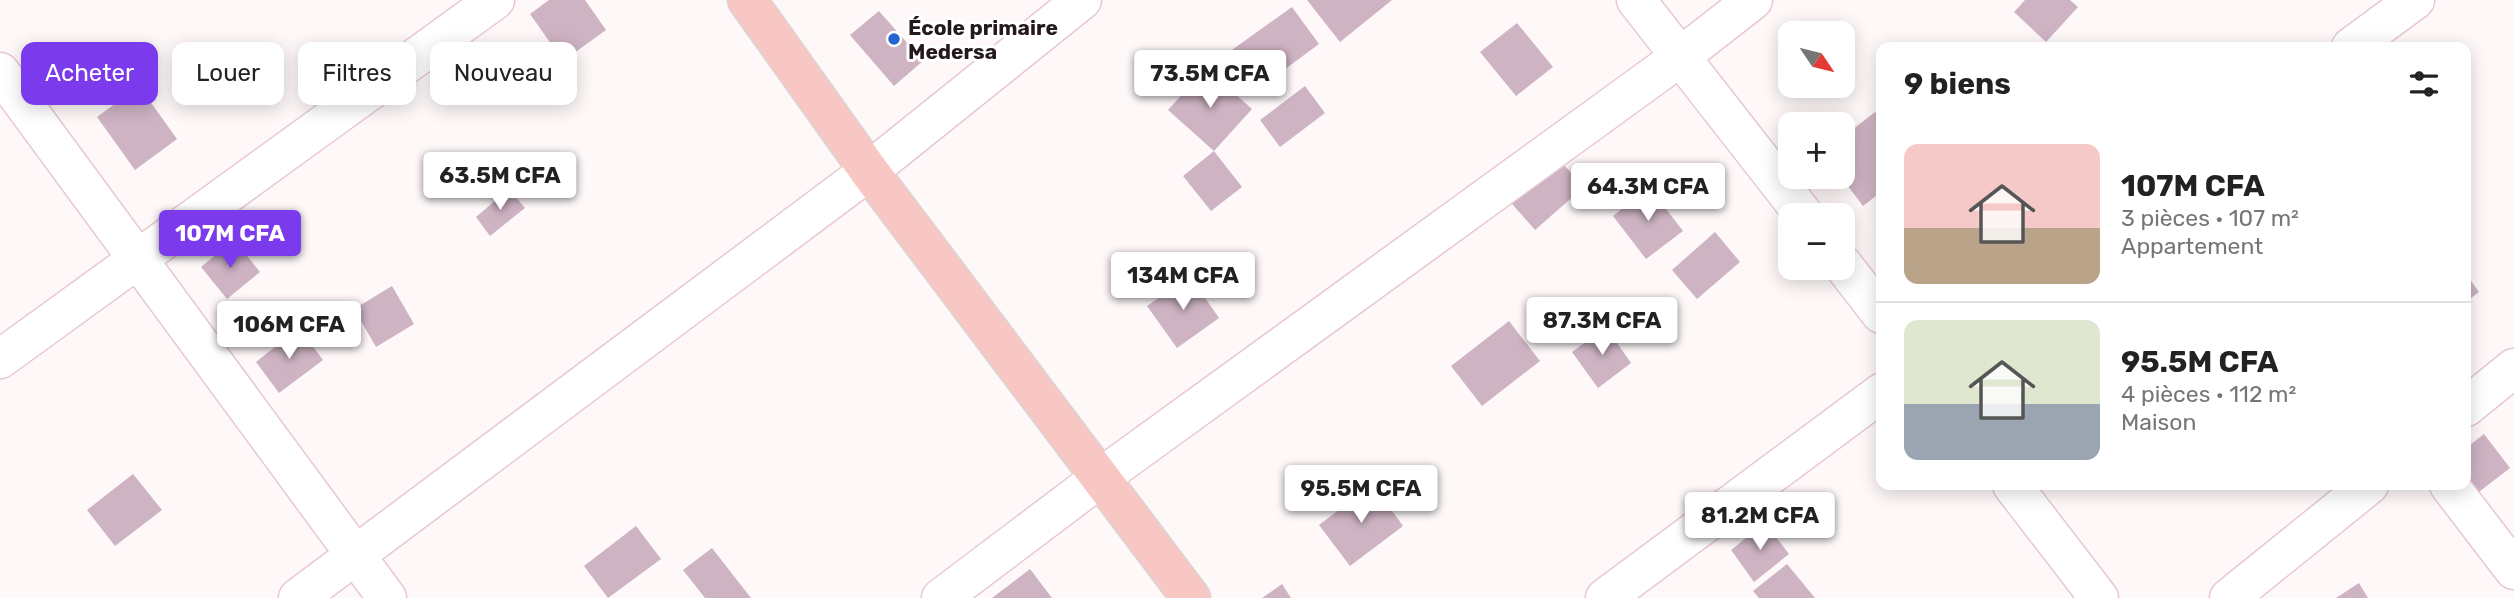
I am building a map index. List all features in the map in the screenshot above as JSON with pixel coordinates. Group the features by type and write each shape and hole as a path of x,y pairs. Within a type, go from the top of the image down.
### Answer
{"main road":[{"path":"747,0 869,171 1191,598"}],"street":[{"path":"0,359 495,0"},
{"path":"298,598 869,171 1082,0"},
{"path":"1636,0 1795,203"},
{"path":"941,598 1100,478 1680,57 1753,0"},
{"path":"2358,42 2416,0"},
{"path":"0,72 387,598"},
{"path":"1855,280 1876,308"},
{"path":"2471,403 2514,368"},
{"path":"1605,598 1876,397"},
{"path":"2016,490 2099,598"},
{"path":"2229,598 2364,490"},
{"path":"2453,490 2514,570"}],"building":[{"path":"549,0 585,0 606,30 577,51 577,42 550,42 530,14"},
{"path":"1307,0 1392,0 1340,42"},
{"path":"2025,0 2070,0 2078,7 2046,42 2014,12"},
{"path":"1292,7 1319,44 1257,90 1229,52"},
{"path":"879,11 923,61 894,86 850,35"},
{"path":"1517,23 1553,67 1516,96 1480,52"},
{"path":"1206,68 1252,109 1214,151 1168,110"},
{"path":"1305,86 1325,113 1280,147 1260,120"},
{"path":"113,105 153,105 177,139 135,170 97,117"},
{"path":"1875,112 1876,196 1863,206 1850,189 1855,189 1855,128"},
{"path":"1214,151 1242,187 1211,211 1183,176"},
{"path":"1553,153 1584,187 1535,230 1505,196"},
{"path":"1649,187 1683,231 1646,259 1613,216"},
{"path":"509,189 525,208 490,236 476,217"},
{"path":"1715,232 1740,262 1697,299 1672,270"},
{"path":"234,240 260,272 227,299 201,267"},
{"path":"1190,276 1219,318 1177,348 1147,306"},
{"path":"2471,281 2479,292 2471,298"},
{"path":"392,286 414,324 376,347 354,309"},
{"path":"1509,321 1540,361 1482,406 1451,366"},
{"path":"1606,327 1631,363 1598,388 1572,352"},
{"path":"299,328 323,360 279,393 256,362"},
{"path":"2484,434 2510,468 2471,498 2468,490 2471,490 2471,444"},
{"path":"133,474 162,510 115,546 87,510"},
{"path":"1373,484 1403,526 1350,566 1319,525"},
{"path":"1765,523 1789,554 1754,582 1731,550"},
{"path":"636,526 661,559 608,598 584,566"},
{"path":"712,548 751,598 705,598 683,570"},
{"path":"1787,564 1815,598 1759,598 1753,591"},
{"path":"1030,569 1052,598 992,598"},
{"path":"2359,583 2368,598 2336,598"},
{"path":"1282,584 1291,598 1262,598"}],"place":[{"name":"École primaire Medersa","path":"894,39"}]}
